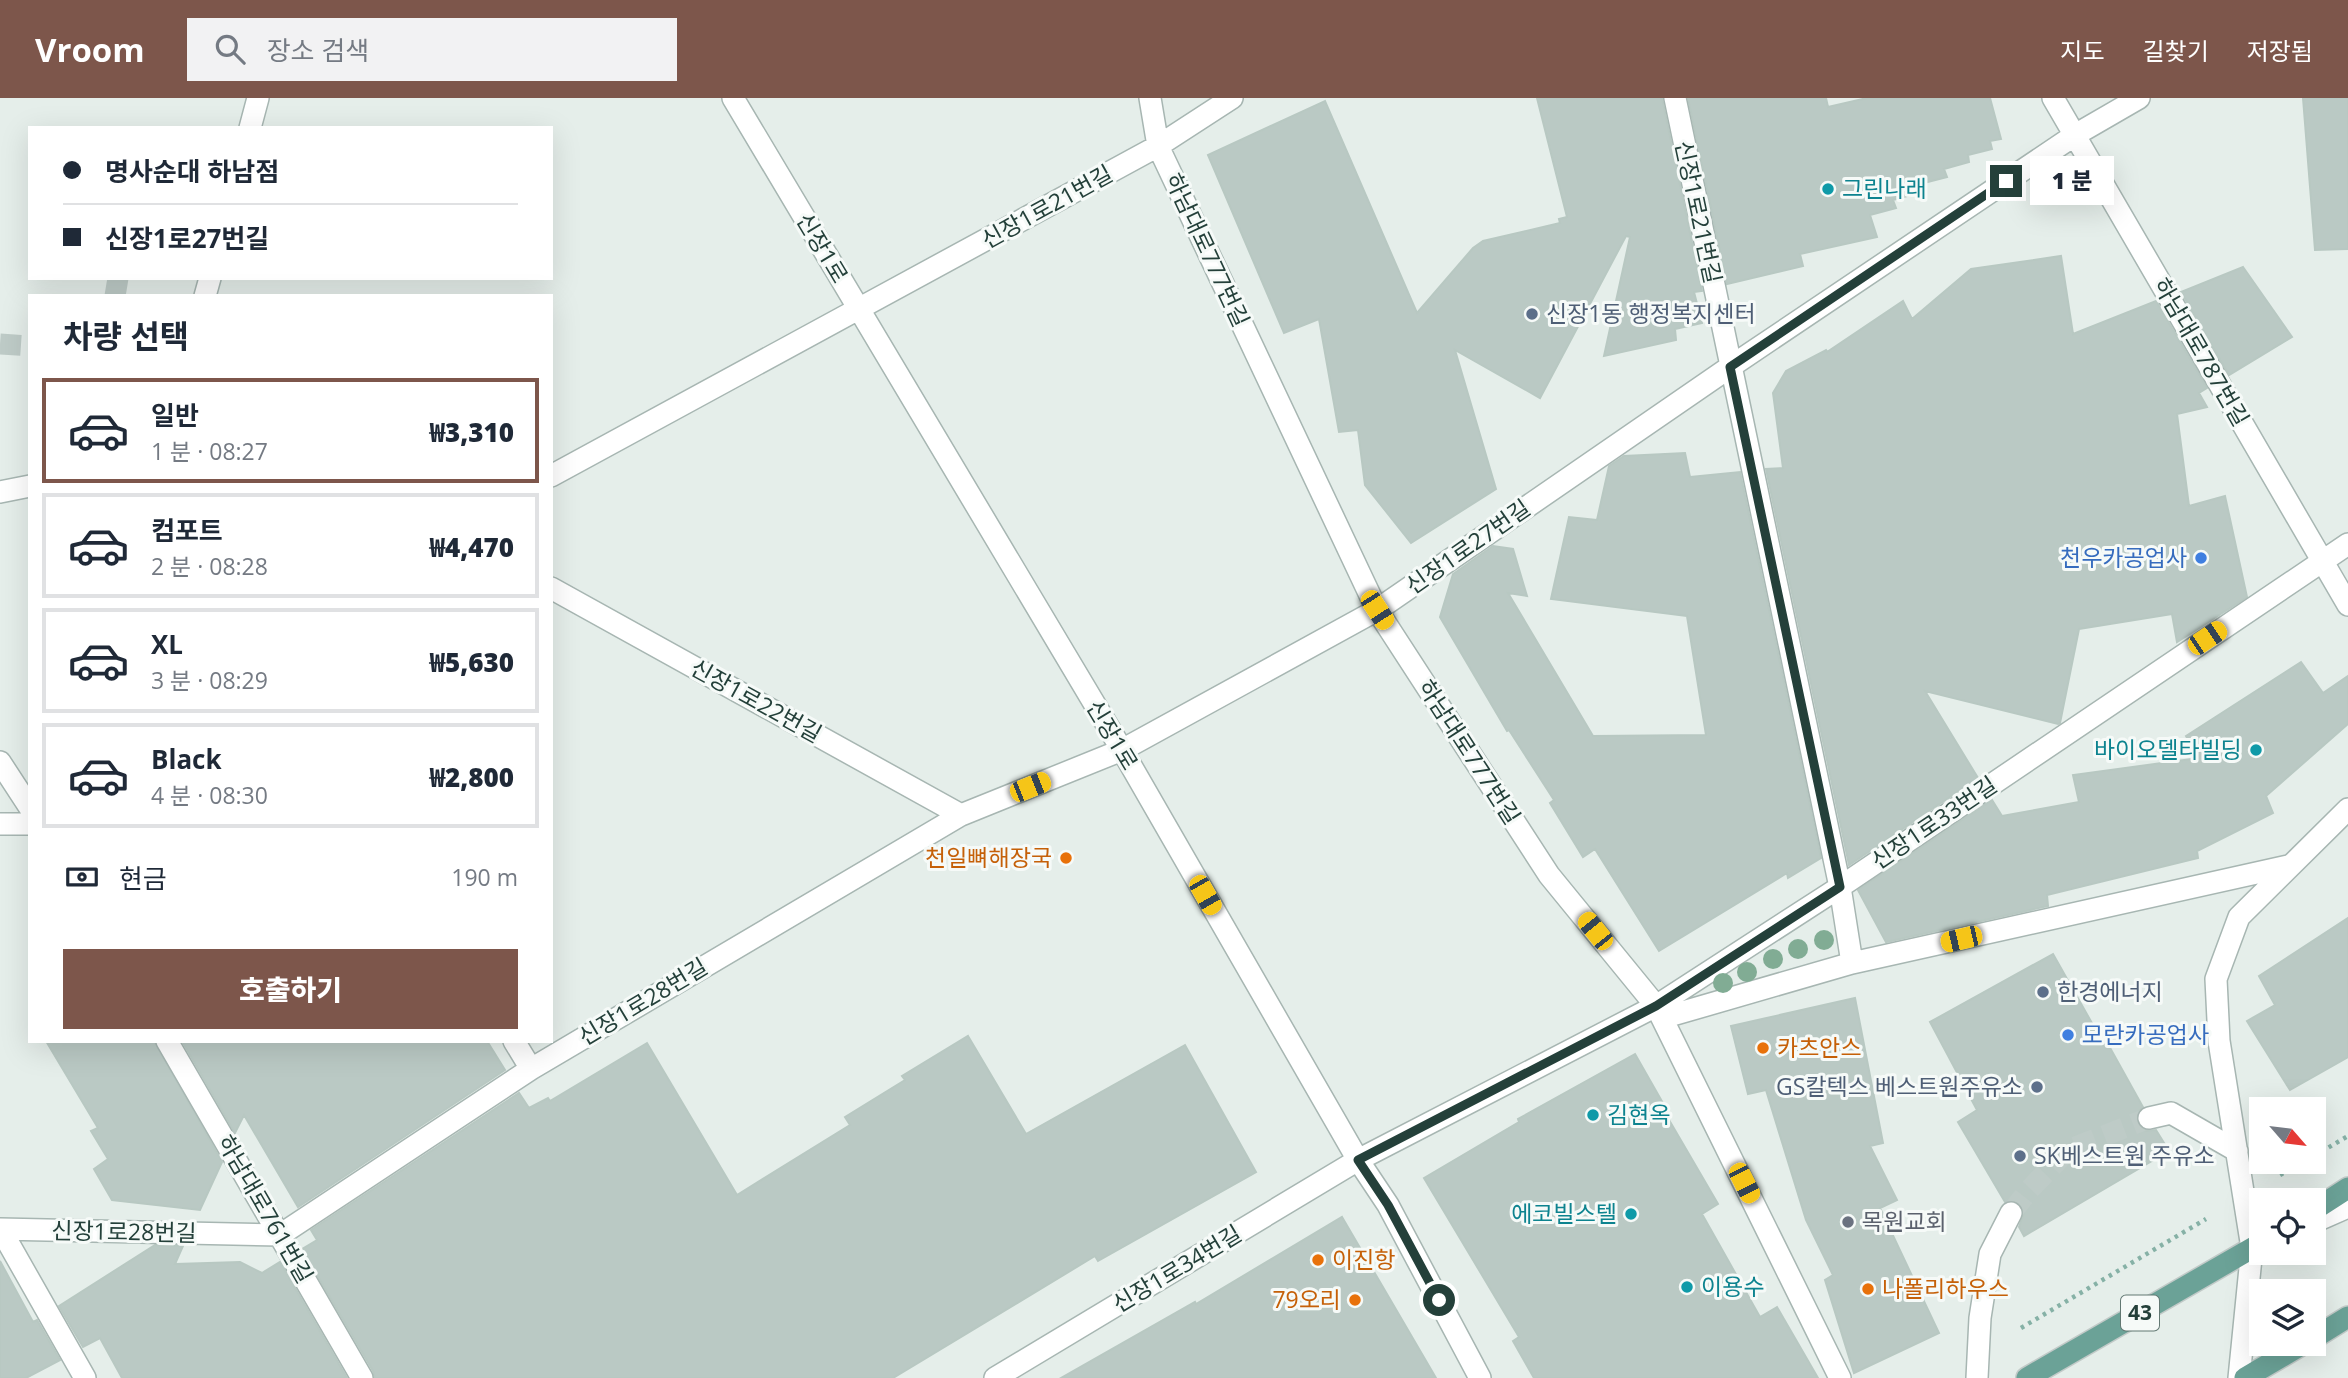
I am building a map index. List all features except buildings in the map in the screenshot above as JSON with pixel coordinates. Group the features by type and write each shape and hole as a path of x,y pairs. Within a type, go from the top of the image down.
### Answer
{"main road":[{"path":"2326,1202 2348,1188"},
{"name":"43","path":"2027,1378 2249,1250"},
{"path":"2326,1331 2348,1317"},
{"path":"2245,1378 2283,1356"}],"street":[{"path":"251,126 258,98"},
{"name":"신장1로","path":"733,98 1122,750 1358,1160 1388,1205 1473,1375"},
{"name":"하남대로777번길","path":"1150,98 1158,146 1377,610 1549,875 1659,1012 1840,1378"},
{"name":"신장1로21번길","path":"859,310 1158,146 1232,98"},
{"name":"신장1로21번길","path":"1675,98 1730,367"},
{"name":"하남대로787번길","path":"2053,98 2348,606"},
{"name":"신장1로27번길","path":"1122,750 1377,610 1730,367 2075,135 2139,98"},
{"path":"553,475 859,310"},
{"path":"1730,367 1840,887 1852,963"},
{"path":"0,492 28,486"},
{"name":"신장1로33번길","path":"1358,1160 1659,1012 2348,544"},
{"name":"신장1로22번길","path":"553,588 961,815"},
{"name":"신장1로28번길","path":"1,1230 281,1235 531,1069 961,815 1122,750"},
{"path":"0,762 28,805"},
{"path":"2249,1214 2219,1041 2216,979 2239,917 2348,809"},
{"path":"0,824 28,824"},
{"path":"1659,1012 1852,963 2288,866"},
{"name":"하남대로761번길","path":"168,1043 362,1378"},
{"path":"515,1043 531,1069"},
{"path":"2149,1118 2171,1113 2237,1151"},
{"name":"신장1로34번길","path":"995,1378 1358,1160"},
{"path":"2326,1216 2348,1206"},
{"path":"1977,1378 1980,1318 1990,1254 2011,1213"},
{"name":"신장1로28번길","path":"1,1230 85,1378"},
{"path":"2239,1378 2255,1265"}],"path":[{"path":"2326,1149 2348,1136"},
{"path":"1978,1353 2282,1174"}],"tunnel":[{"path":"115,294 118,280"},
{"path":"0,344 28,346"},
{"path":"2011,1213 2068,1150 2149,1118"}],"place":[{"name":"그린나래","path":"1828,189"},
{"name":"신장1동 행정복지센터","path":"1532,314"},
{"name":"천우카공업사","path":"2201,558"},
{"name":"바이오델타빌딩","path":"2256,750"},
{"name":"천일뼈해장국","path":"1066,858"},
{"name":"한경에너지","path":"2043,992"},
{"name":"모란카공업사","path":"2068,1035"},
{"name":"카츠안스","path":"1763,1048"},
{"name":"GS칼텍스 베스트원주유소","path":"2037,1087"},
{"name":"김현옥","path":"1593,1115"},
{"name":"SK베스트원 주유소","path":"2020,1156"},
{"name":"에코빌스텔","path":"1631,1214"},
{"name":"목원교회","path":"1848,1222"},
{"name":"이진항","path":"1318,1260"},
{"name":"이용수","path":"1687,1287"},
{"name":"나폴리하우스","path":"1868,1289"},
{"name":"79오리","path":"1355,1300"}],"route":[{"path":"1439,1300 1388,1205 1358,1160 1656,1006 1840,887 1730,367 2006,181"}]}
